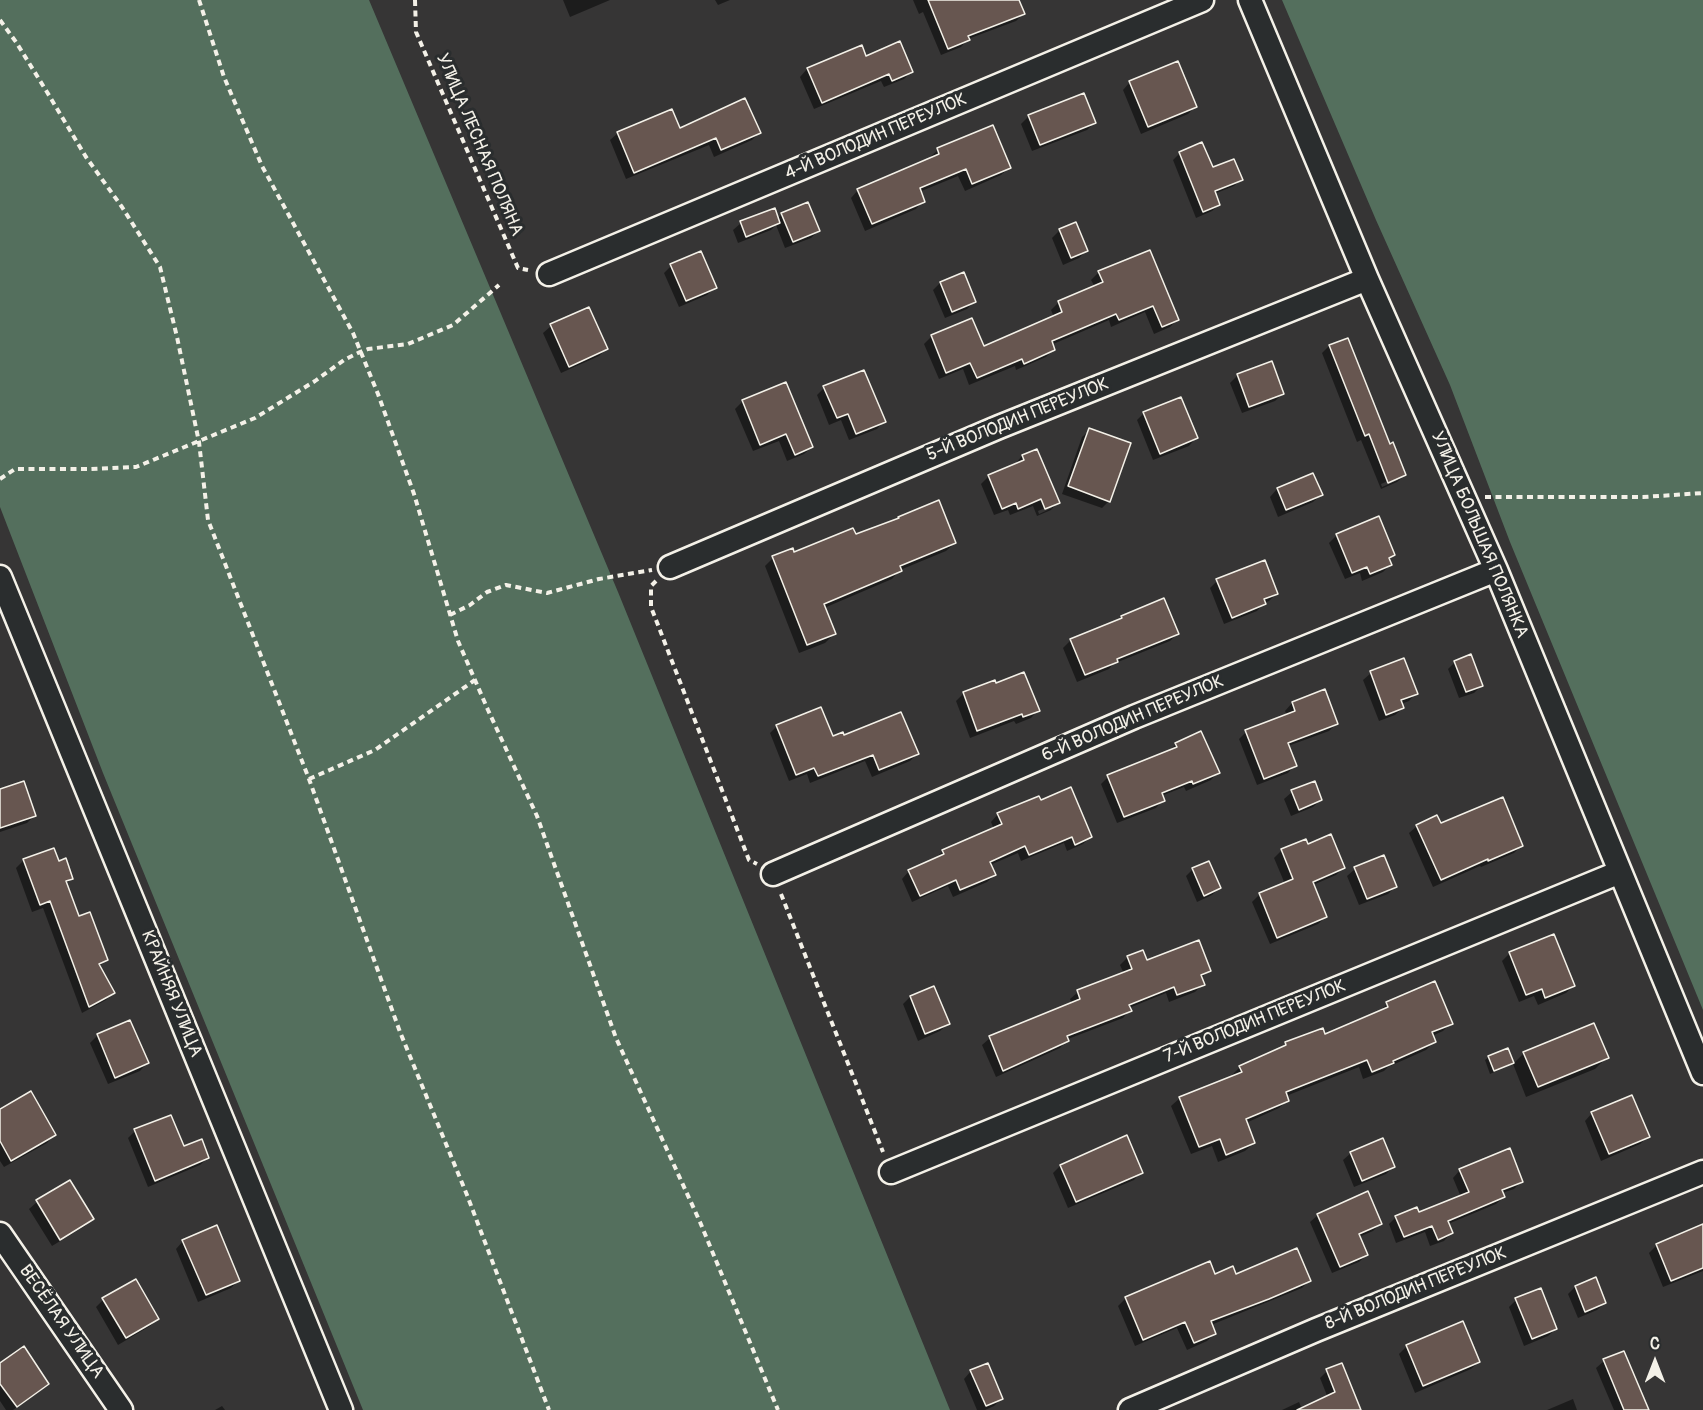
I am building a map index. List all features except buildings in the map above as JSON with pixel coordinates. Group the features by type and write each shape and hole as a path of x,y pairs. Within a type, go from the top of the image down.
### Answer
{"street":[{"name":"4-Й ВОЛОДИН ПЕРЕУЛОК","path":"549,274 1202,0"},
{"name":"УЛИЦА БОЛЬШАЯ ПОЛЯНКА","path":"1250,0 1368,279 1496,570 1703,1073"},
{"name":"5-Й ВОЛОДИН ПЕРЕУЛОК","path":"670,567 999,427 1368,279"},
{"name":"6-Й ВОЛОДИН ПЕРЕУЛОК","path":"773,874 1134,717 1496,570"},
{"name":"КРАЙНЯЯ УЛИЦА","path":"0,577 341,1410"},
{"name":"7-Й ВОЛОДИН ПЕРЕУЛОК","path":"891,1172 1620,872"},
{"name":"8-Й ВОЛОДИН ПЕРЕУЛОК","path":"1130,1410 1316,1330 1703,1172"},
{"name":"ВЕСЁЛАЯ УЛИЦА","path":"0,1234 121,1410"}],"path":[{"path":"199,0 224,77 262,166 352,333 378,394 414,494 458,641 537,816 616,1038 700,1222 778,1410"},
{"name":"УЛИЦА ЛЕСНАЯ ПОЛЯНА","path":"415,0 416,32 518,268 549,274"},
{"path":"0,20 48,92 86,157 122,207 160,267 199,442 208,520 309,779 400,1032 467,1195 549,1410"},
{"path":"0,479 15,470 91,470 136,467 255,418 360,352 408,344 453,325 499,285"},
{"path":"1463,497 1643,497 1703,493"},
{"path":"450,615 470,605 487,592 506,585 547,593 599,579 670,567"},
{"path":"309,779 375,750 475,680"}],"green space":[{"path":"0,0 369,0 618,592 950,1410 363,1410 103,773 0,507"},
{"path":"1282,0 1703,0 1703,1010 1510,542 1450,385 1376,220"}]}
